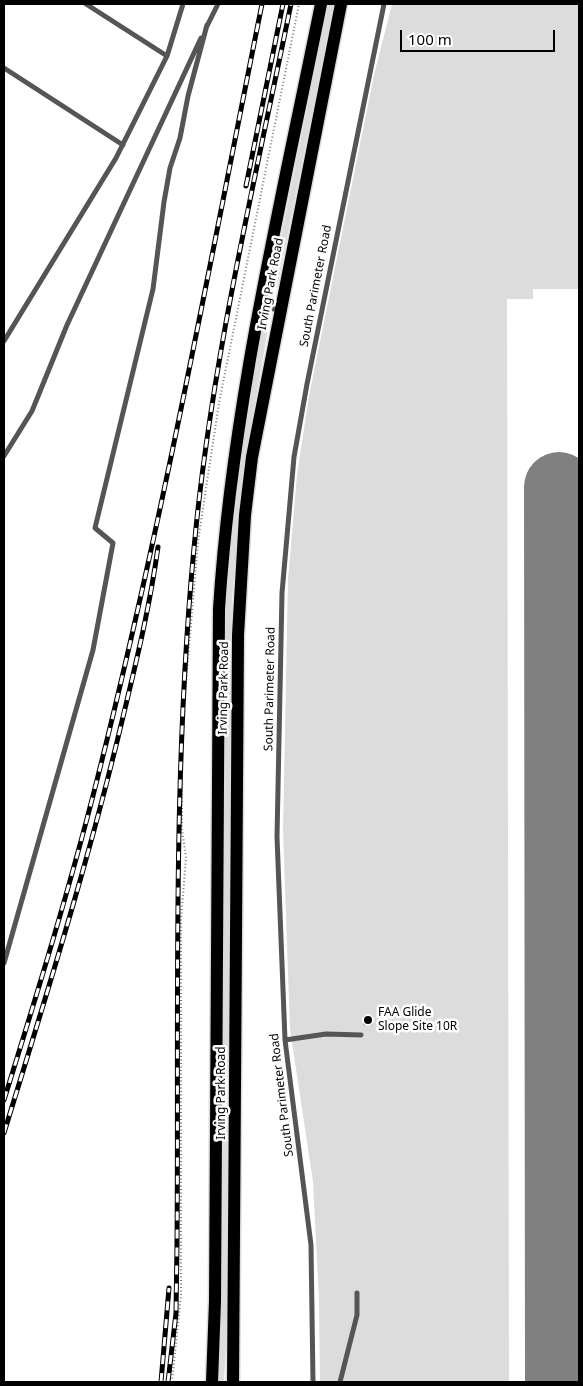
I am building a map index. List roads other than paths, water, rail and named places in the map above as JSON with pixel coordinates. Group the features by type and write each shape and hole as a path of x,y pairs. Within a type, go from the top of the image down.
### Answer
{"main road":[{"name":"Irving Park Road","path":"212,1382 219,609 230,480 260,306 321,4"},
{"name":"Irving Park Road","path":"233,1382 238,626 245,515 252,456 279,310 341,4"}],"lane":[{"path":"86,4 167,56"},
{"path":"4,340 123,145 167,56 182,4"},
{"path":"4,456 35,404 67,325 218,4"},
{"name":"South Parimeter Road","path":"314,1382 311,1244 284,1040 278,797 282,593 294,456 320,314 384,4"},
{"path":"4,963 93,650 113,543 95,528 153,288 170,168 180,138 188,96 207,25"},
{"path":"4,68 123,145"},
{"path":"260,306 279,310"},
{"path":"284,1040 326,1034 361,1035"},
{"path":"216,1099 236,1099"},
{"path":"340,1382 357,1315 356,1292"}],"railway":[{"path":"4,1100 76,860 121,683 164,490 262,4"},
{"path":"246,186 283,4"},
{"path":"168,1382 176,1313 179,809 182,722 194,548 211,411 222,342 291,4"},
{"path":"4,1133 96,825 142,634 158,547"},
{"path":"161,1382 169,1288"}],"place":[{"name":"FAA Glide Slope Site 10R","path":"368,1020"}]}
